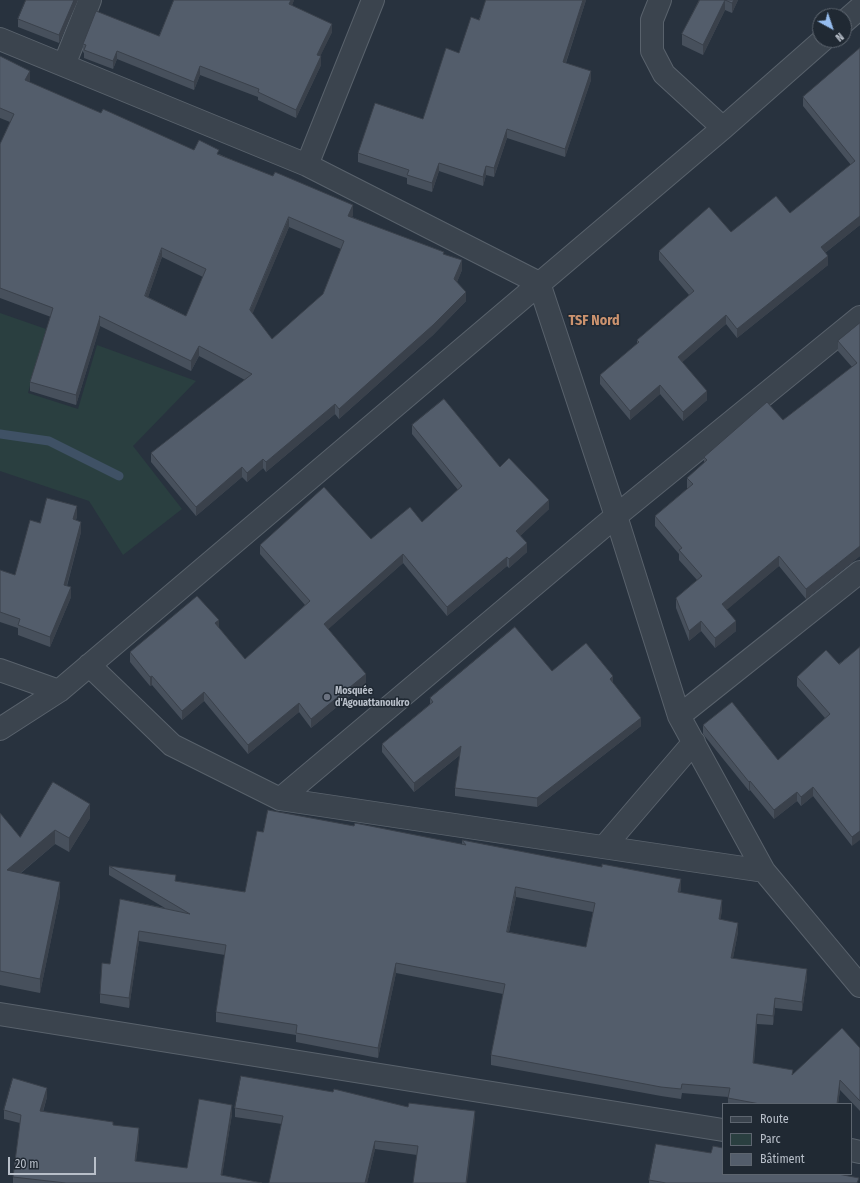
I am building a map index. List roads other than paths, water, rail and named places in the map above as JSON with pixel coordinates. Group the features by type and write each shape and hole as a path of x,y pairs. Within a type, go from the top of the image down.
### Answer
{"street":[{"path":"64,65 90,0"},
{"path":"307,165 373,0"},
{"path":"660,0 652,20 652,50 664,74 723,128"},
{"path":"852,15 860,8"},
{"path":"0,39 307,165 539,283 616,516 679,716 764,871 860,986"},
{"path":"0,728 59,691 723,128 814,48"},
{"path":"280,799 616,516 860,317"},
{"path":"679,716 860,572"},
{"path":"89,665 172,745 280,799 764,871"},
{"path":"0,670 59,691"},
{"path":"604,847 694,742"},
{"path":"0,1014 722,1130"}],"waterway":[{"path":"0,434 49,441 119,476"}],"place":[{"name":"Mosquée d'Agouattanoukro","path":"327,697"}],"district":[{"name":"TSF Nord","path":"594,321"}]}
